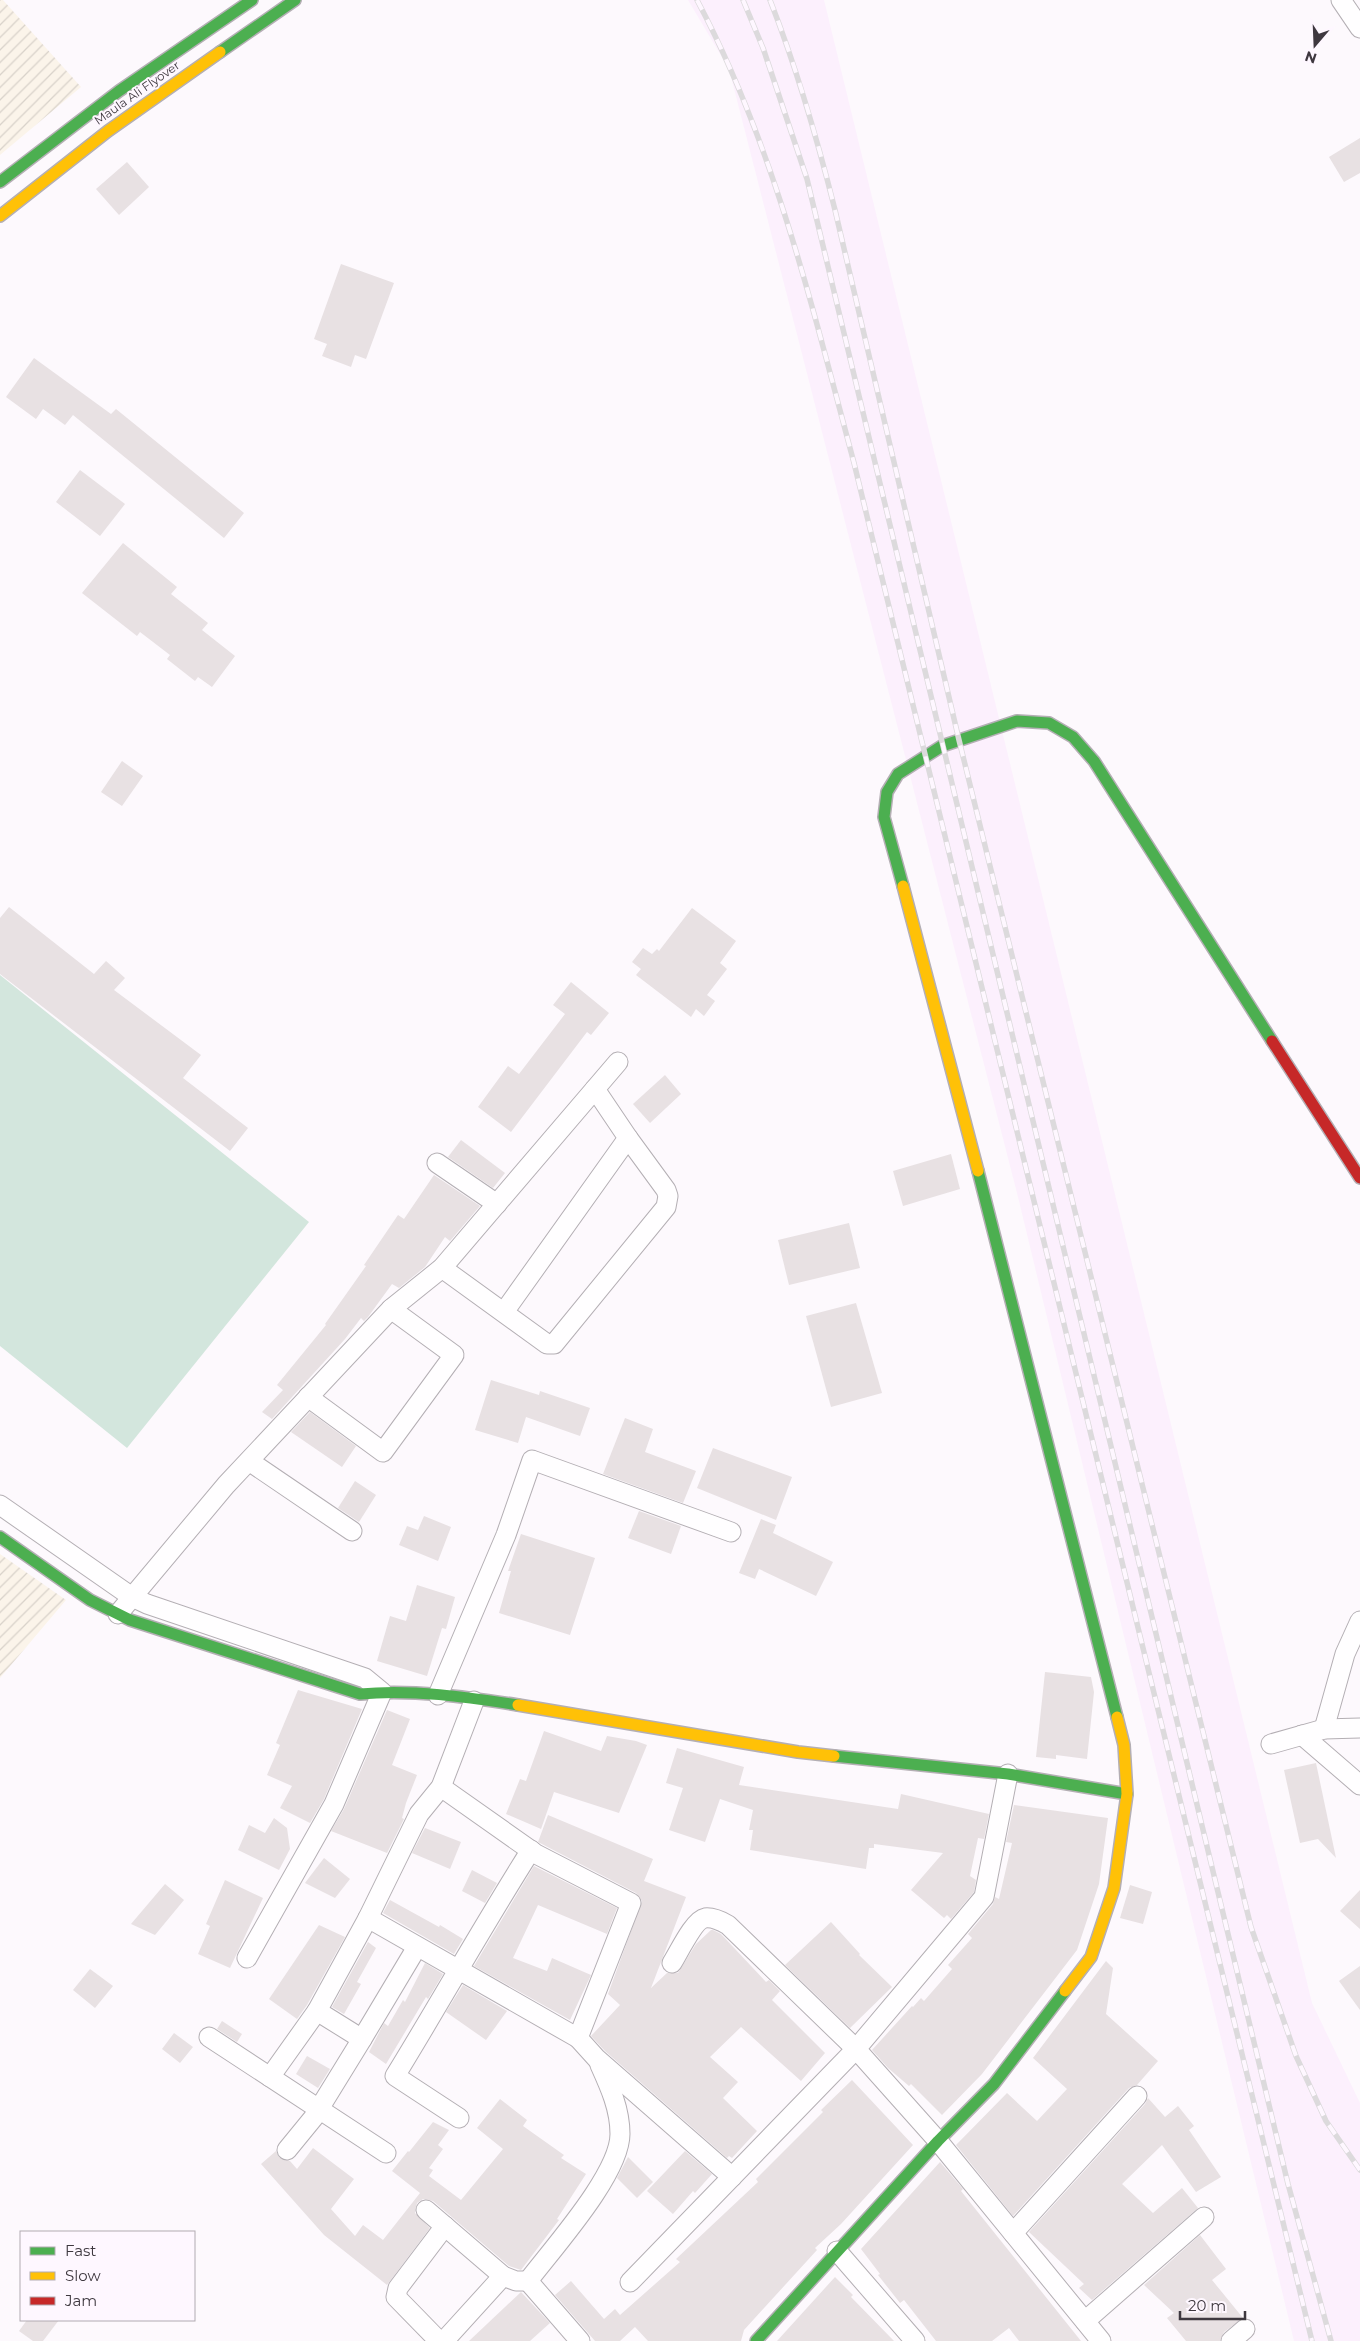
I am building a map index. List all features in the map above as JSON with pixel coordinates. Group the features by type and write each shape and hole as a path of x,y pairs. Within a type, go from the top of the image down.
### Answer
{"street":[{"name":"Maula Ali Flyover","path":"0,182 119,92 252,0"},
{"name":"Maula Ali Flyover","path":"0,216 55,169 294,0"},
{"path":"1341,0 1360,28"},
{"path":"756,2341 938,2141 994,2084 1091,1957 1114,1888 1127,1794 1124,1745 921,949 884,818 886,792 898,774 942,746 1017,721 1049,723 1073,736 1094,761 1190,915 1360,1178"},
{"path":"118,1614 249,1461 308,1397 391,1309 442,1268 618,1062"},
{"path":"442,1268 547,1344 554,1344 666,1207 668,1196 666,1190 595,1090"},
{"path":"504,1312 628,1138"},
{"path":"437,1163 497,1204"},
{"path":"308,1397 383,1452 454,1355 391,1309"},
{"path":"438,1695 506,1535 532,1460 731,1532"},
{"path":"249,1461 352,1531"},
{"path":"0,1505 132,1597 147,1604 365,1678 382,1692"},
{"path":"0,1537 90,1600 118,1614 151,1627 360,1694 382,1692 438,1695 474,1701 505,1703 798,1752 1008,1774 1127,1794"},
{"path":"1324,1729 1345,1654 1360,1621"},
{"path":"247,1958 334,1804 382,1692"},
{"path":"270,2077 317,2011 368,1918 419,1814 441,1787 474,1701"},
{"path":"1271,1744 1324,1729 1360,1728"},
{"path":"1302,1735 1360,1785"},
{"path":"630,2282 856,2049 984,1897 1008,1774"},
{"path":"441,1787 531,1850 631,1903 578,2038"},
{"path":"459,2118 395,2076 459,1971 484,1923 531,1850"},
{"path":"368,1918 578,2038 597,2059 732,2177"},
{"path":"672,1963 696,1924 704,1918 715,1919 728,1925 856,2049 938,2141 1101,2341"},
{"path":"287,2150 319,2110 417,1947"},
{"path":"317,2011 362,2039"},
{"path":"209,2037 386,2153"},
{"path":"528,2281 579,2214 611,2167 616,2154 620,2135 618,2114 612,2092 597,2059"},
{"path":"1013,2233 1137,2096"},
{"path":"426,2210 503,2276 528,2281 580,2341"},
{"path":"1085,2321 1204,2216"},
{"path":"439,2341 396,2297 398,2288 445,2226"},
{"path":"837,2251 915,2341"},
{"path":"444,2341 503,2276"},
{"path":"1231,2341 1245,2329"}],"shaded area":[{"path":"0,0 3,0 81,87 0,155"},
{"path":"688,0 824,0 1312,2003 1360,2103 1360,2341 1294,2341 1018,1197 729,69"},
{"path":"0,1554 66,1600 0,1678"}],"green space":[{"path":"0,975 309,1222 127,1448 0,1346"}],"building":[{"path":"1360,138 1360,173 1344,182 1329,157"},
{"path":"127,162 149,187 119,215 96,189"},
{"path":"341,264 394,283 366,359 355,355 351,367 322,356 327,344 314,339"},
{"path":"34,358 111,414 116,409 244,513 224,538 73,415 65,425 43,409 36,419 6,397"},
{"path":"80,470 125,504 100,536 56,502"},
{"path":"123,543 177,587 171,594 208,623 202,630 235,656 212,687 198,677 195,681 167,659 170,655 140,632 137,636 82,593"},
{"path":"122,761 143,776 122,806 101,792"},
{"path":"9,907 94,974 106,961 125,978 114,990 201,1055 183,1078 248,1128 230,1151 0,974 0,918"},
{"path":"692,908 736,941 720,963 727,969 707,995 715,1001 704,1016 696,1009 691,1017 636,975 641,969 632,962 643,948 652,954 657,949 659,951"},
{"path":"571,982 609,1013 591,1035 587,1032 511,1132 478,1107 508,1066 519,1074 565,1014 553,1005"},
{"path":"665,1075 681,1094 650,1123 633,1104"},
{"path":"461,1140 505,1173 493,1188 448,1157"},
{"path":"951,1154 960,1189 903,1206 893,1171"},
{"path":"434,1175 480,1206 450,1241 445,1237 425,1267 399,1288 392,1284 368,1317 364,1321 361,1318 345,1339 272,1419 262,1412 283,1390 277,1385 326,1325 398,1215 404,1219"},
{"path":"849,1223 860,1268 789,1285 778,1240"},
{"path":"856,1303 882,1393 831,1407 806,1316"},
{"path":"491,1380 539,1395 540,1391 590,1408 580,1436 526,1417 518,1443 475,1430"},
{"path":"310,1412 356,1446 342,1467 291,1432"},
{"path":"625,1418 653,1429 645,1452 696,1471 683,1503 603,1474"},
{"path":"713,1448 792,1477 776,1520 697,1488"},
{"path":"355,1481 376,1495 359,1522 338,1508"},
{"path":"639,1511 681,1526 671,1554 628,1538"},
{"path":"424,1516 451,1527 438,1561 399,1545 407,1526 418,1530"},
{"path":"761,1519 776,1525 773,1533 833,1562 816,1596 759,1569 755,1579 739,1573"},
{"path":"521,1534 595,1558 570,1635 499,1613 511,1571 508,1571"},
{"path":"417,1585 455,1597 446,1629 442,1628 427,1676 377,1661 390,1616 406,1621"},
{"path":"1045,1672 1091,1677 1094,1692 1087,1759 1056,1755 1056,1759 1036,1757"},
{"path":"298,1690 362,1709 324,1799 310,1823 280,1808 292,1786 267,1775 280,1745 276,1743"},
{"path":"387,1710 410,1719 392,1765 417,1775 406,1803 402,1818 404,1819 387,1853 331,1831 344,1809"},
{"path":"544,1731 601,1751 607,1736 647,1745 619,1813 554,1792 541,1829 506,1814 520,1779 526,1781"},
{"path":"677,1748 744,1767 739,1785 898,1809 901,1794 989,1814 984,1839 978,1838 970,1876 976,1880 974,1892 951,1919 947,1915 944,1918 911,1890 943,1853 874,1844 874,1848 869,1848 866,1869 750,1850 753,1830 749,1830 753,1810 720,1799 705,1842 669,1830 683,1788 666,1783"},
{"path":"1316,1763 1336,1858 1318,1839 1300,1843 1284,1770"},
{"path":"1014,1805 1108,1818 1099,1884 1077,1950 982,2074 942,2115 911,2084 909,2086 888,2068 872,2050 912,2006 921,1998 924,2001 952,1969 948,1965 972,1938 968,1934 993,1904 995,1897 999,1899 1012,1843 1006,1842"},
{"path":"548,1815 653,1859 644,1881 686,1897 651,1988 667,1973 678,1973 696,1944 713,1930 721,1934 766,1982 769,1980 780,1991 772,2000 825,2053 801,2081 741,2027 710,2057 738,2082 723,2098 757,2131 732,2158 729,2156 727,2158 605,2051 591,2036 620,2005 608,1994 642,1901 636,1893 538,1842"},
{"path":"274,1818 287,1828 290,1849 279,1870 238,1850 249,1825 265,1833"},
{"path":"425,1828 461,1842 450,1869 412,1853"},
{"path":"324,1858 350,1879 335,1898 305,1883"},
{"path":"534,1866 617,1908 607,1934 538,1905 513,1958 547,1971 552,1958 591,1975 570,2020 474,1966"},
{"path":"472,1870 497,1883 485,1903 462,1891"},
{"path":"225,1880 263,1898 230,1968 198,1954 210,1926 206,1924"},
{"path":"165,1884 184,1900 155,1935 131,1924"},
{"path":"1130,1885 1152,1892 1143,1924 1120,1918"},
{"path":"1360,1890 1360,1929 1340,1911"},
{"path":"390,1900 439,1927 440,1925 463,1939 454,1954 383,1913"},
{"path":"831,1922 859,1955 892,1987 850,2028 785,1965"},
{"path":"319,1925 345,1937 307,2005 297,2019 269,1999"},
{"path":"368,1942 376,1948 357,1982 361,1984 344,2014 332,2007"},
{"path":"1106,1961 1113,1968 1106,2014 1158,2061 1137,2085 1129,2088 1013,2216 956,2145 1007,2093 1037,2121 1067,2089 1033,2058"},
{"path":"425,1963 443,1974 428,1999 426,1997 386,2064 369,2052 384,2023 388,2026 403,2000 405,2002"},
{"path":"1360,1966 1360,2010 1339,1981"},
{"path":"90,1969 113,1986 95,2008 73,1990"},
{"path":"463,1985 507,2011 486,2040 446,2012"},
{"path":"222,2021 242,2034 237,2042 217,2029"},
{"path":"174,2033 193,2047 180,2063 162,2049"},
{"path":"307,2056 330,2069 318,2088 296,2074"},
{"path":"852,2080 913,2145 841,2224 815,2248 817,2250 744,2330 741,2341 648,2341 635,2327 620,2341 595,2341 555,2295 571,2281 604,2319 615,2309 620,2315 680,2262 676,2259 758,2182 756,2179"},
{"path":"1148,2098 1165,2117 1178,2106 1194,2126 1189,2130 1221,2177 1196,2192 1162,2145 1122,2184 1153,2213 1182,2188 1198,2208 1092,2300 1079,2288 1084,2284 1029,2232 1145,2104"},
{"path":"500,2099 527,2120 523,2126 564,2155 561,2158 586,2174 557,2219 559,2220 521,2270 509,2266 433,2201 423,2199 417,2203 415,2213 430,2228 387,2285 324,2235 261,2164 276,2151 280,2158 290,2161 297,2169 313,2148 354,2179 331,2209 355,2236 363,2225 383,2240 420,2193 392,2171 408,2151 433,2122 449,2130 438,2145 443,2149 429,2168 433,2170 429,2176 461,2200 503,2149 477,2128"},
{"path":"685,2151 712,2174 695,2193 693,2191 673,2214 647,2191"},
{"path":"628,2157 653,2182 637,2198 617,2178"},
{"path":"940,2162 1081,2341 1019,2341 1009,2328 992,2341 936,2341 904,2300 900,2303 861,2249"},
{"path":"1200,2235 1226,2269 1212,2280 1243,2318 1224,2332 1220,2341 1186,2341 1167,2318 1174,2313 1144,2285"},
{"path":"835,2277 853,2295 851,2297 894,2341 777,2341"},
{"path":"521,2292 550,2323 530,2341 469,2341"},
{"path":"26,2321 58,2321 43,2341 33,2341 19,2331"}],"railway":[{"path":"697,0 724,55 748,111 789,227 854,463 1312,2341"},
{"path":"743,0 763,48 807,179 1288,2184 1331,2341"},
{"path":"770,0 806,104 835,210 959,740 1251,1927 1296,2056 1326,2121 1360,2170"}],"traffic: fast":[{"path":"0,182 119,91 252,0"},
{"path":"220,52 295,0"},
{"path":"903,886 884,817 887,792 898,774 942,746 1017,721 1049,723 1073,737 1094,761 1272,1041"},
{"path":"978,1171 1117,1717"},
{"path":"0,1537 90,1600 130,1620 360,1694 419,1693 518,1705"},
{"path":"834,1756 1008,1774 1127,1794"},
{"path":"756,2341 938,2141 994,2084 1065,1991"}],"traffic: slow":[{"path":"0,216 108,131 220,52"},
{"path":"903,886 978,1171"},
{"path":"518,1705 798,1752 834,1756"},
{"path":"1065,1991 1091,1957 1114,1888 1127,1794 1124,1745 1117,1717"}],"traffic: jam":[{"path":"1272,1041 1360,1178"}]}
